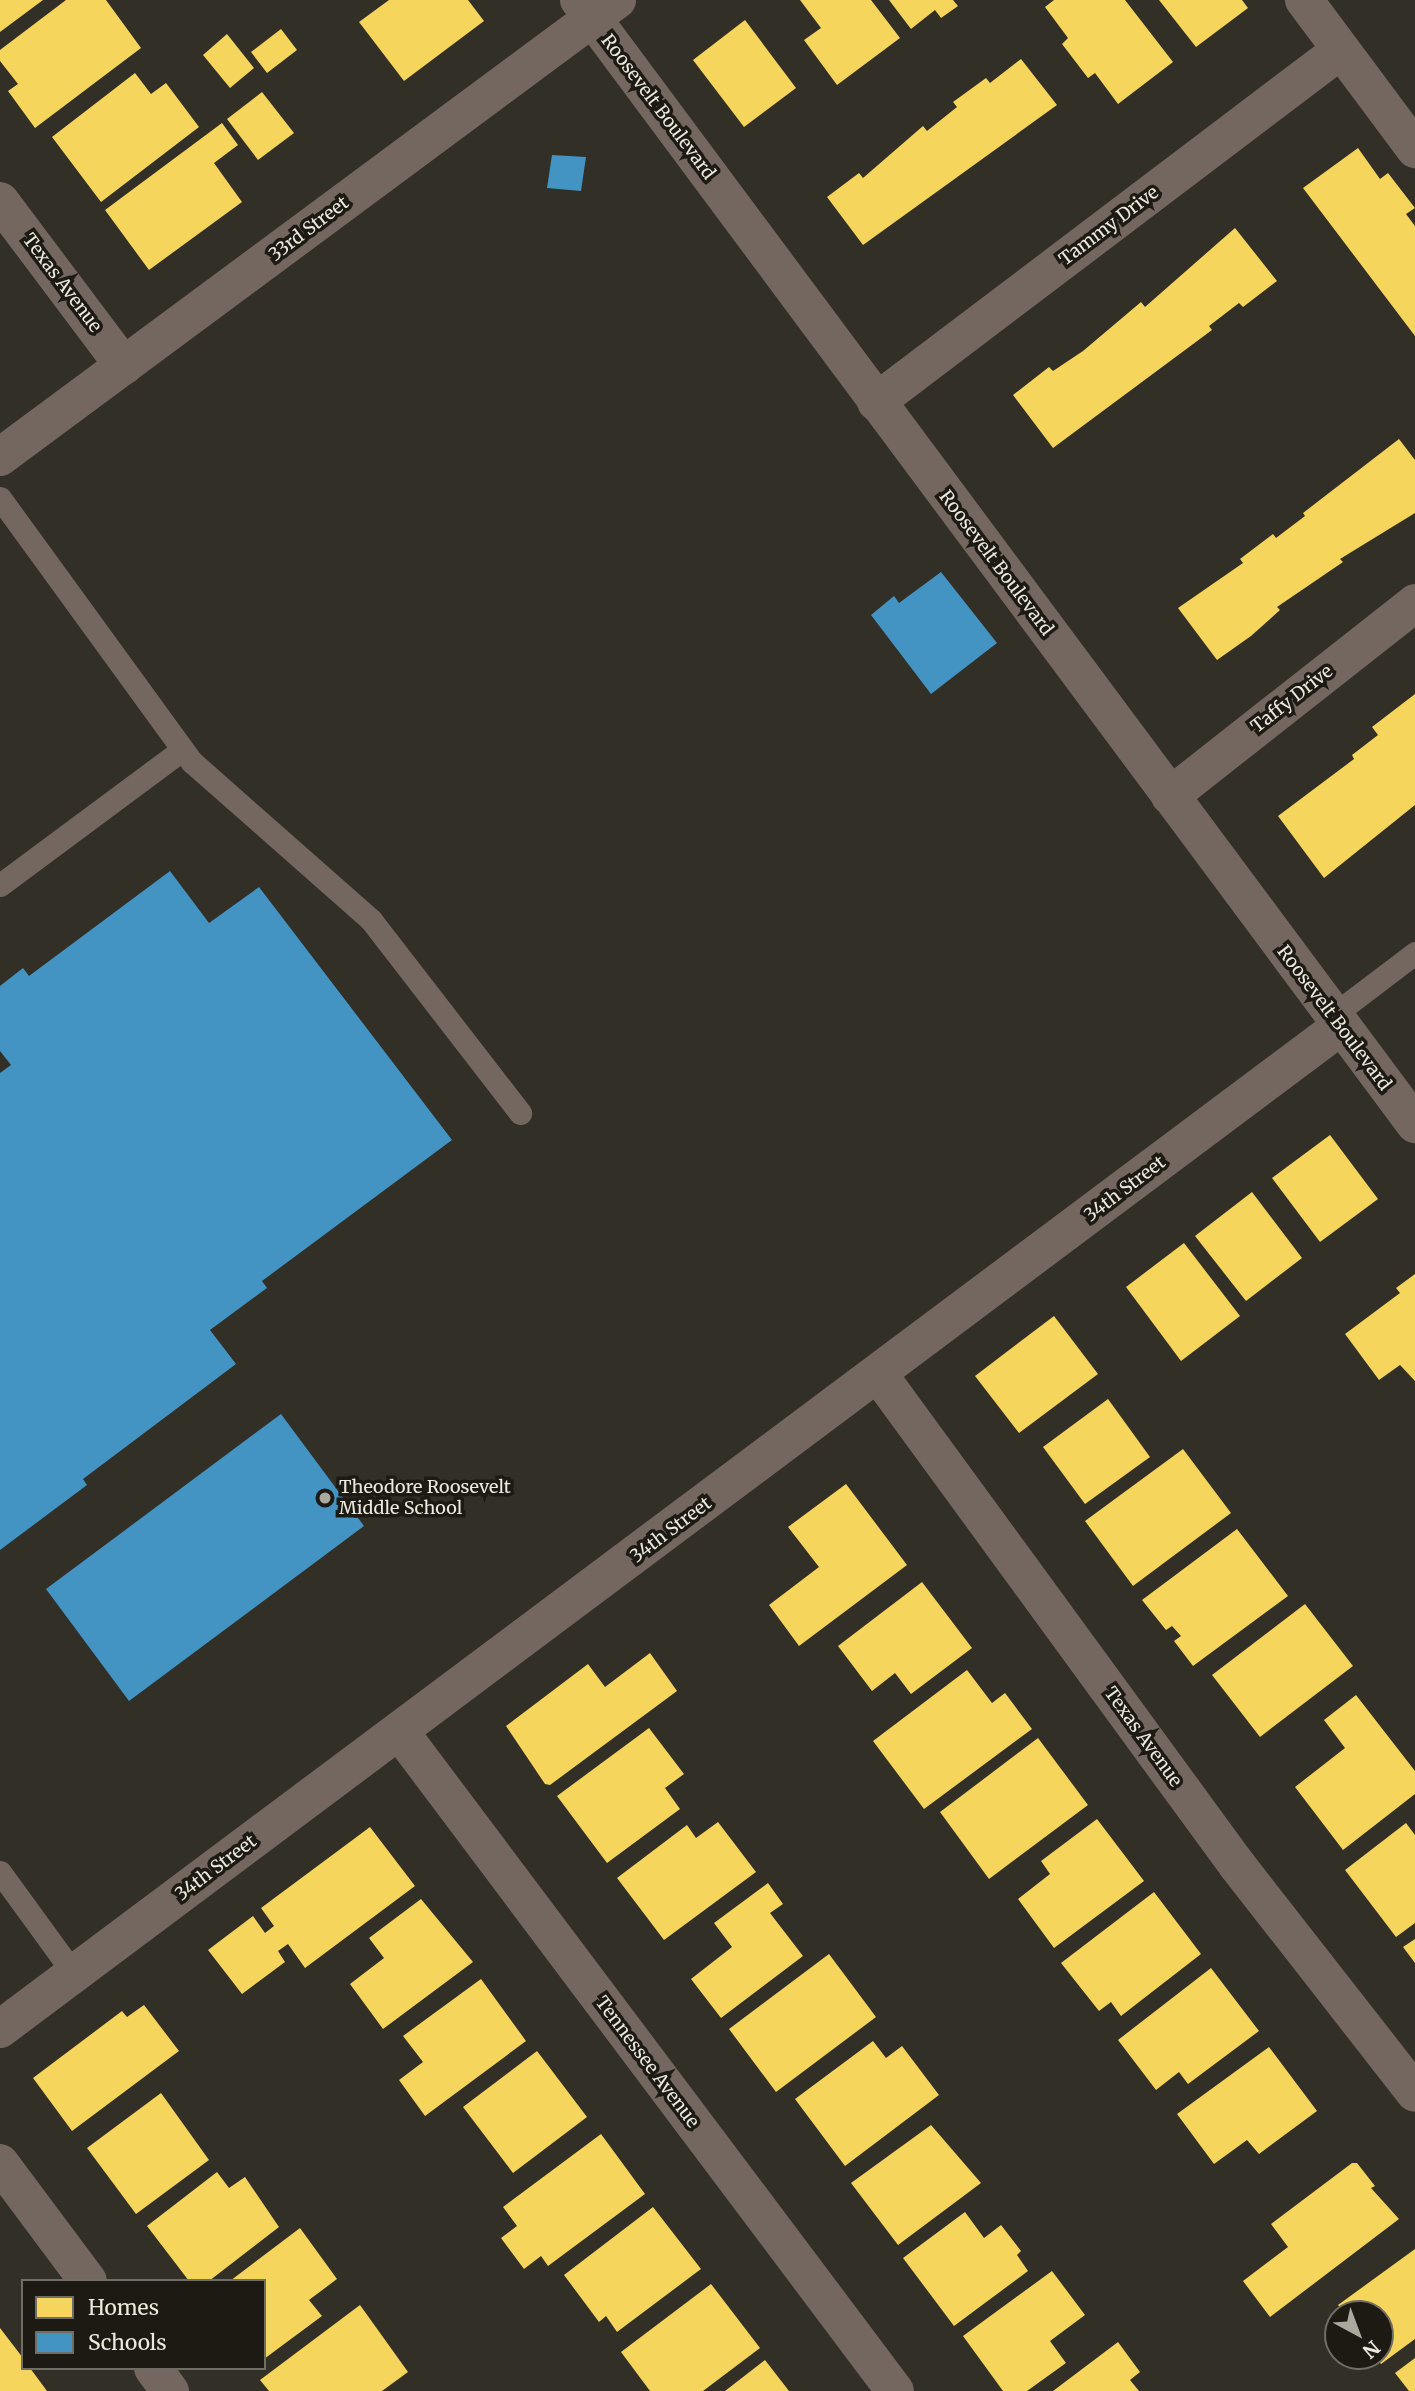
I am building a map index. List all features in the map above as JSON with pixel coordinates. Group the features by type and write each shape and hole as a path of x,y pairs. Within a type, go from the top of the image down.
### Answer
{"street":[{"path":"1304,0 1415,149"},
{"name":"33rd Street","path":"0,457 124,366 596,6"},
{"name":"Roosevelt Boulevard","path":"596,6 876,402 1415,1125"},
{"name":"Tammy Drive","path":"876,402 1341,50"},
{"name":"Texas Avenue","path":"0,201 124,366"},
{"name":"Taffy Drive","path":"1170,796 1415,603"},
{"name":"34th Street","path":"0,2029 879,1375 1336,1021"},
{"name":"Texas Avenue","path":"879,1375 1237,1865 1415,2093"},
{"name":"Tennessee Avenue","path":"400,1732 895,2391"},
{"path":"0,2163 87,2279"},
{"path":"154,2370 170,2391"}],"lane":[{"path":"0,498 183,750 371,920 520,1113"},
{"path":"0,884 183,750"},
{"path":"1336,1021 1415,953"},
{"path":"0,1872 74,1973"}],"building: Homes":[{"path":"0,0 43,0 0,32"},
{"path":"66,0 106,0 141,48 35,128 8,91 18,84 0,61 0,50"},
{"path":"389,0 468,0 484,21 404,81 359,22"},
{"path":"800,0 871,0 900,38 837,85 804,40 821,28"},
{"path":"889,0 953,0 958,6 941,18 935,10 911,29"},
{"path":"1054,0 1125,0 1173,62 1118,104 1095,73 1088,78 1062,44 1068,38 1045,7"},
{"path":"1159,0 1242,0 1248,8 1196,47"},
{"path":"745,20 796,88 744,127 693,60"},
{"path":"281,29 297,50 267,73 251,52"},
{"path":"227,34 254,68 230,88 203,55"},
{"path":"1021,59 1057,105 863,245 827,197 859,173 863,178 923,126 927,131 957,107 953,102 986,78 990,83"},
{"path":"135,73 151,94 166,83 199,127 101,202 52,137"},
{"path":"262,92 294,133 258,160 227,119"},
{"path":"222,123 238,145 214,163 242,202 149,270 105,210"},
{"path":"1358,148 1380,179 1388,173 1415,208 1406,214 1415,226 1415,336 1303,188"},
{"path":"1235,228 1277,281 1243,307 1239,303 1209,326 1212,330 1053,448 1013,395 1049,367 1053,371 1083,351 1141,302 1145,307"},
{"path":"1399,439 1415,460 1415,513 1340,559 1343,562 1277,607 1280,610 1251,636 1217,660 1178,608 1243,563 1240,559 1273,534 1276,538 1305,516 1303,513"},
{"path":"1415,694 1415,805 1324,878 1278,816 1354,759 1352,755 1378,735 1372,727"},
{"path":"1330,1135 1378,1199 1320,1242 1272,1178"},
{"path":"1252,1192 1302,1258 1246,1301 1195,1236"},
{"path":"1184,1243 1240,1316 1181,1361 1126,1287"},
{"path":"1415,1274 1415,1381 1400,1365 1379,1380 1345,1334 1400,1293 1396,1288"},
{"path":"1054,1316 1098,1374 1019,1433 975,1376"},
{"path":"1108,1399 1150,1457 1085,1504 1043,1447"},
{"path":"1183,1449 1231,1513 1133,1586 1085,1521"},
{"path":"846,1484 907,1565 799,1646 769,1605 819,1567 788,1527"},
{"path":"1237,1529 1288,1596 1193,1666 1174,1641 1181,1636 1172,1626 1166,1630 1142,1600"},
{"path":"922,1582 972,1648 911,1694 895,1673 872,1691 838,1646"},
{"path":"1305,1604 1353,1666 1260,1737 1212,1675"},
{"path":"650,1653 677,1691 550,1785 545,1784 506,1726 588,1664 605,1687"},
{"path":"967,1670 992,1703 1005,1693 1032,1729 924,1809 873,1741"},
{"path":"1356,1695 1415,1771 1415,1794 1343,1850 1295,1787 1345,1748 1324,1720"},
{"path":"649,1728 684,1774 665,1788 680,1809 607,1863 557,1796"},
{"path":"1038,1738 1088,1805 989,1879 940,1812"},
{"path":"1097,1819 1144,1881 1054,1948 1018,1899 1050,1874 1041,1861"},
{"path":"718,1822 756,1872 664,1940 617,1878 687,1825 696,1838"},
{"path":"1406,1823 1415,1835 1415,1923 1396,1937 1345,1870"},
{"path":"370,1827 415,1886 305,1968 288,1944 278,1951 285,1962 242,1994 208,1950 253,1916 265,1933 274,1926 261,1908"},
{"path":"768,1883 783,1904 770,1913 803,1956 721,2018 691,1979 732,1947 714,1923"},
{"path":"1154,1892 1201,1954 1121,2016 1111,2002 1099,2011 1061,1963"},
{"path":"421,1899 473,1962 383,2029 350,1984 384,1958 369,1938"},
{"path":"1415,1939 1415,1963 1403,1947"},
{"path":"829,1954 876,2017 776,2092 729,2029"},
{"path":"1211,1968 1259,2031 1188,2084 1179,2072 1156,2090 1118,2040"},
{"path":"481,1979 526,2041 425,2116 399,2080 423,2062 403,2036"},
{"path":"144,2005 179,2051 72,2131 33,2078 122,2011 127,2017"},
{"path":"873,2041 886,2058 902,2046 939,2095 845,2166 795,2099"},
{"path":"1269,2047 1317,2111 1259,2154 1247,2140 1214,2164 1177,2114"},
{"path":"537,2051 587,2117 513,2173 463,2107"},
{"path":"161,2093 209,2160 136,2214 87,2148"},
{"path":"931,2125 981,2183 898,2245 851,2183"},
{"path":"601,2134 645,2194 548,2266 541,2256 524,2269 501,2238 517,2226 503,2207"},
{"path":"1352,2163 1357,2163 1375,2186 1371,2188 1399,2219 1270,2317 1243,2281 1288,2247 1271,2224"},
{"path":"217,2172 229,2188 245,2177 279,2227 212,2279 187,2279 147,2226"},
{"path":"653,2207 701,2269 617,2332 606,2316 599,2322 564,2275"},
{"path":"965,2212 984,2238 1001,2225 1021,2251 1017,2255 1028,2271 954,2326 903,2258"},
{"path":"300,2228 337,2279 309,2300 322,2316 266,2358 266,2279 233,2279"},
{"path":"1415,2249 1415,2339 1394,2354 1394,2300 1345,2300"},
{"path":"1052,2271 1085,2315 1050,2341 1066,2363 1027,2391 1003,2391 963,2336"},
{"path":"711,2284 760,2348 703,2391 650,2391 621,2352"},
{"path":"360,2305 408,2372 382,2391 269,2391 260,2380"},
{"path":"0,2328 21,2355 21,2370 31,2370 47,2391 0,2391"},
{"path":"1118,2342 1140,2372 1130,2380 1139,2391 1053,2391"},
{"path":"1415,2358 1415,2391 1409,2391 1395,2373"},
{"path":"765,2360 789,2391 725,2391"}],"building: Schools":[{"path":"552,155 586,157 581,191 547,188"},
{"path":"941,572 997,643 931,694 871,615 894,596 899,603"},
{"path":"170,871 209,923 259,887 452,1140 262,1281 267,1288 210,1330 236,1364 83,1479 87,1485 0,1550 0,1073 11,1065 0,1051 0,986 23,968 29,976"},
{"path":"281,1414 364,1526 129,1701 46,1589"}],"place":[{"name":"Theodore Roosevelt Middle School","path":"325,1498"}]}
